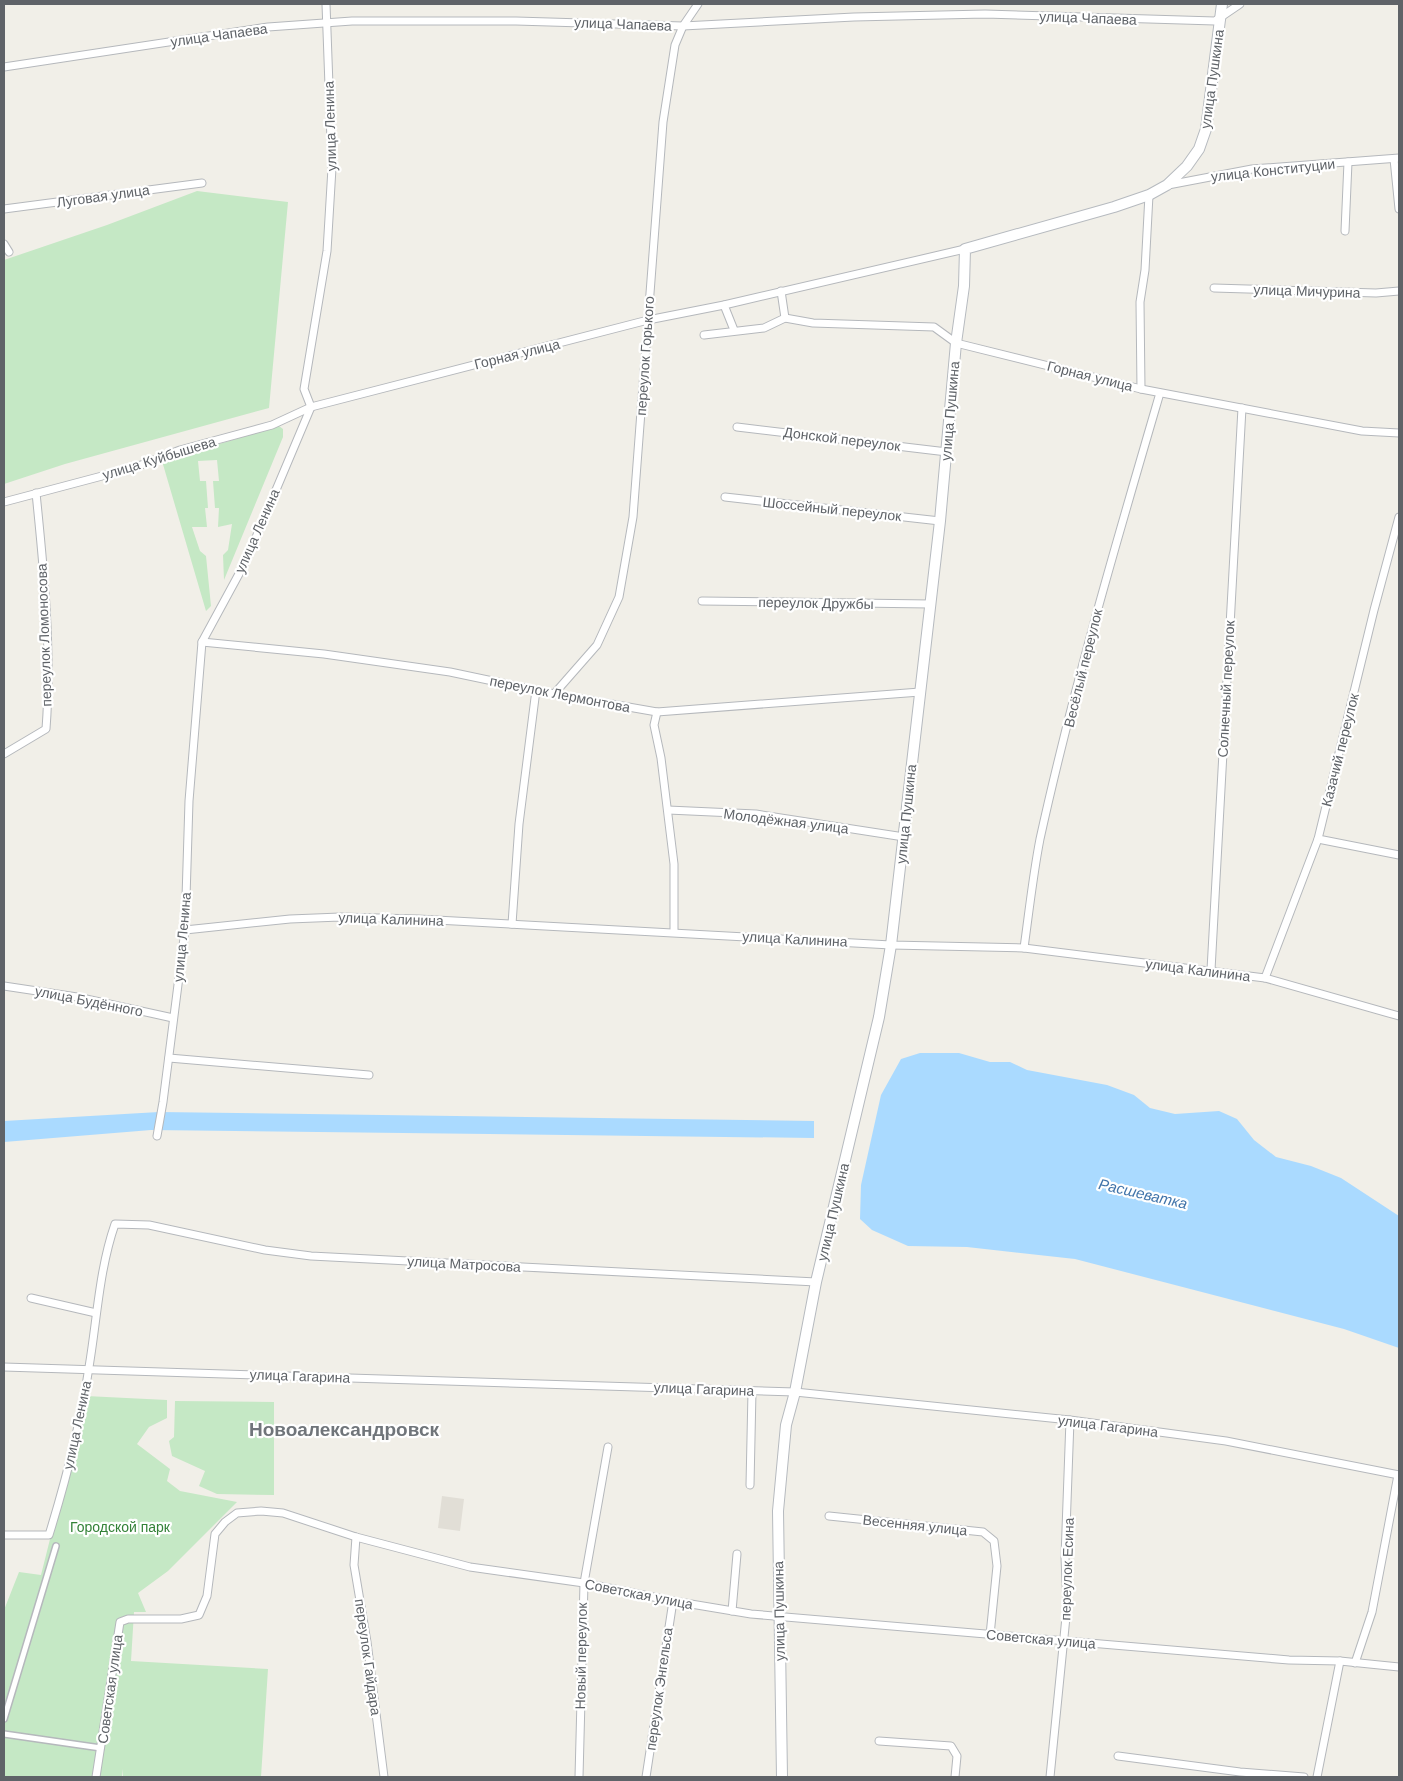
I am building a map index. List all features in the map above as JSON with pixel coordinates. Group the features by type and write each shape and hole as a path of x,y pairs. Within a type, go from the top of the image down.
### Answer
{"main road":[{"name":"улица Пушкина","path":"782,1777 778,1512 786,1425 795,1392 816,1282 879,1017 891,945 940,521 956,343 964,286 965,249 1149,195 1168,185 1187,166 1199,149 1206,129 1222,4"}],"street":[{"name":"улица Ленина","path":"157,1136 169,1058 184,930 190,801 202,642 246,561 311,407 304,389 327,251 332,168 326,4"},
{"name":"переулок Горького","path":"554,694 596,645 619,597 633,517 663,122 675,45 683,26 698,4"},
{"path":"1221,18 1240,4"},
{"name":"улица Чапаева","path":"4,68 268,27 327,23 516,21 683,26 854,17 985,14 1215,21 1221,18"},
{"path":"1396,158 1399,208"},
{"name":"улица Конституции","path":"1168,185 1252,169 1396,158"},
{"name":"улица Конституции","path":"1345,231 1348,162"},
{"name":"Луговая улица","path":"4,209 202,183"},
{"path":"1142,389 1140,302 1145,270 1149,195"},
{"path":"4,244 9,252"},
{"name":"Горная улица","path":"311,407 648,320 724,305 965,249"},
{"name":"улица Мичурина","path":"1214,288 1376,293 1399,291"},
{"path":"704,335 764,328 785,318 780,291"},
{"path":"724,305 734,330"},
{"name":"Горная улица","path":"785,318 813,323 934,327 956,343 1142,389 1362,431 1399,433"},
{"name":"Весёлый переулок","path":"1024,948 1040,841 1052,789 1091,632 1160,393"},
{"name":"улица Куйбышева","path":"4,502 136,467 180,450 272,425 311,407"},
{"name":"Солнечный переулок","path":"1211,970 1242,408"},
{"name":"Донской переулок","path":"737,427 947,452"},
{"name":"переулок Ломоносова","path":"4,754 46,729 48,672 44,572 36,493"},
{"name":"Шоссейный переулок","path":"725,497 940,521"},
{"name":"Казачий переулок","path":"1265,978 1318,839 1374,610 1399,517"},
{"name":"переулок Дружбы","path":"702,602 930,604"},
{"name":"переулок Лермонтова","path":"202,642 324,654 421,668 657,712 920,692"},
{"path":"512,924 519,824 536,690"},
{"path":"657,712 654,725 661,758 674,864 674,932"},
{"name":"Молодёжная улица","path":"668,810 756,814 904,837"},
{"path":"1318,839 1399,856"},
{"name":"улица Калинина","path":"184,930 290,919 340,917 674,932 891,945 1024,948 1265,978 1399,1016"},
{"name":"улица Будённого","path":"4,986 78,997 173,1018"},
{"path":"169,1058 369,1075"},
{"name":"улица Ленина","path":"4,1535 49,1535 62,1492 89,1368 108,1244 115,1224"},
{"name":"улица Матросова","path":"115,1224 149,1225 264,1250 312,1256 816,1282"},
{"path":"31,1298 96,1314"},
{"name":"улица Гагарина","path":"4,1368 89,1368 795,1392 1070,1420 1226,1441 1398,1475"},
{"path":"750,1485 752,1391"},
{"name":"переулок Есина","path":"1050,1777 1067,1607 1065,1557 1070,1420"},
{"name":"Новый переулок","path":"579,1777 584,1583 608,1447"},
{"path":"1355,1663 1372,1612 1398,1475"},
{"name":"Советская улица","path":"96,1777 120,1622 128,1619 181,1619 199,1615 207,1596 215,1534 225,1522 237,1513 261,1511 283,1513 356,1537 470,1566 584,1583 673,1601 779,1618 1289,1660 1340,1661 1399,1668"},
{"name":"Весенняя улица","path":"829,1516 983,1532 994,1541 996,1566 990,1635"},
{"name":"переулок Гайдара","path":"356,1537 354,1565 367,1642 384,1777"},
{"path":"4,1719 56,1546"},
{"path":"732,1611 736,1554"},
{"name":"переулок Энгельса","path":"646,1777 673,1601"},
{"path":"1317,1777 1340,1661"},
{"path":"4,1734 101,1748"},
{"path":"879,1741 951,1746 957,1756 955,1777"},
{"path":"1118,1756 1240,1772 1304,1777"}],"shaded area":[{"path":"442,1496 464,1499 460,1531 438,1528"}],"green space":[{"path":"197,191 288,202 269,408 65,464 4,484 4,260 107,225"},
{"path":"279,426 283,429 283,437 224,580 223,555 228,550 232,524 218,527 219,508 215,508 213,481 219,481 217,460 198,461 200,481 206,481 208,508 205,508 207,527 192,527 200,551 206,556 211,606 206,611 162,461"},
{"name":"Городской парк","path":"86,1396 167,1400 167,1418 149,1427 137,1444 170,1469 167,1481 180,1491 237,1502 168,1571 138,1593 146,1612 134,1612 131,1661 268,1669 261,1777 123,1777 123,1769 122,1777 4,1777 4,1610 19,1572 41,1575"},
{"path":"175,1401 274,1402 274,1495 217,1494 199,1486 205,1471 172,1456 169,1441 174,1437"}],"water":[{"name":"Расшеватка","path":"920,1053 959,1053 990,1062 1010,1062 1027,1070 1107,1085 1134,1095 1150,1108 1175,1114 1219,1111 1237,1119 1254,1140 1276,1157 1311,1166 1341,1178 1399,1216 1399,1348 1344,1329 1075,1259 967,1247 908,1246 872,1230 860,1219 861,1185 881,1095 901,1059"},
{"path":"159,1112 814,1121 814,1138 151,1130 4,1142 4,1121"}],"district":[{"name":"Новоалександровск","path":"344,1429"}]}
